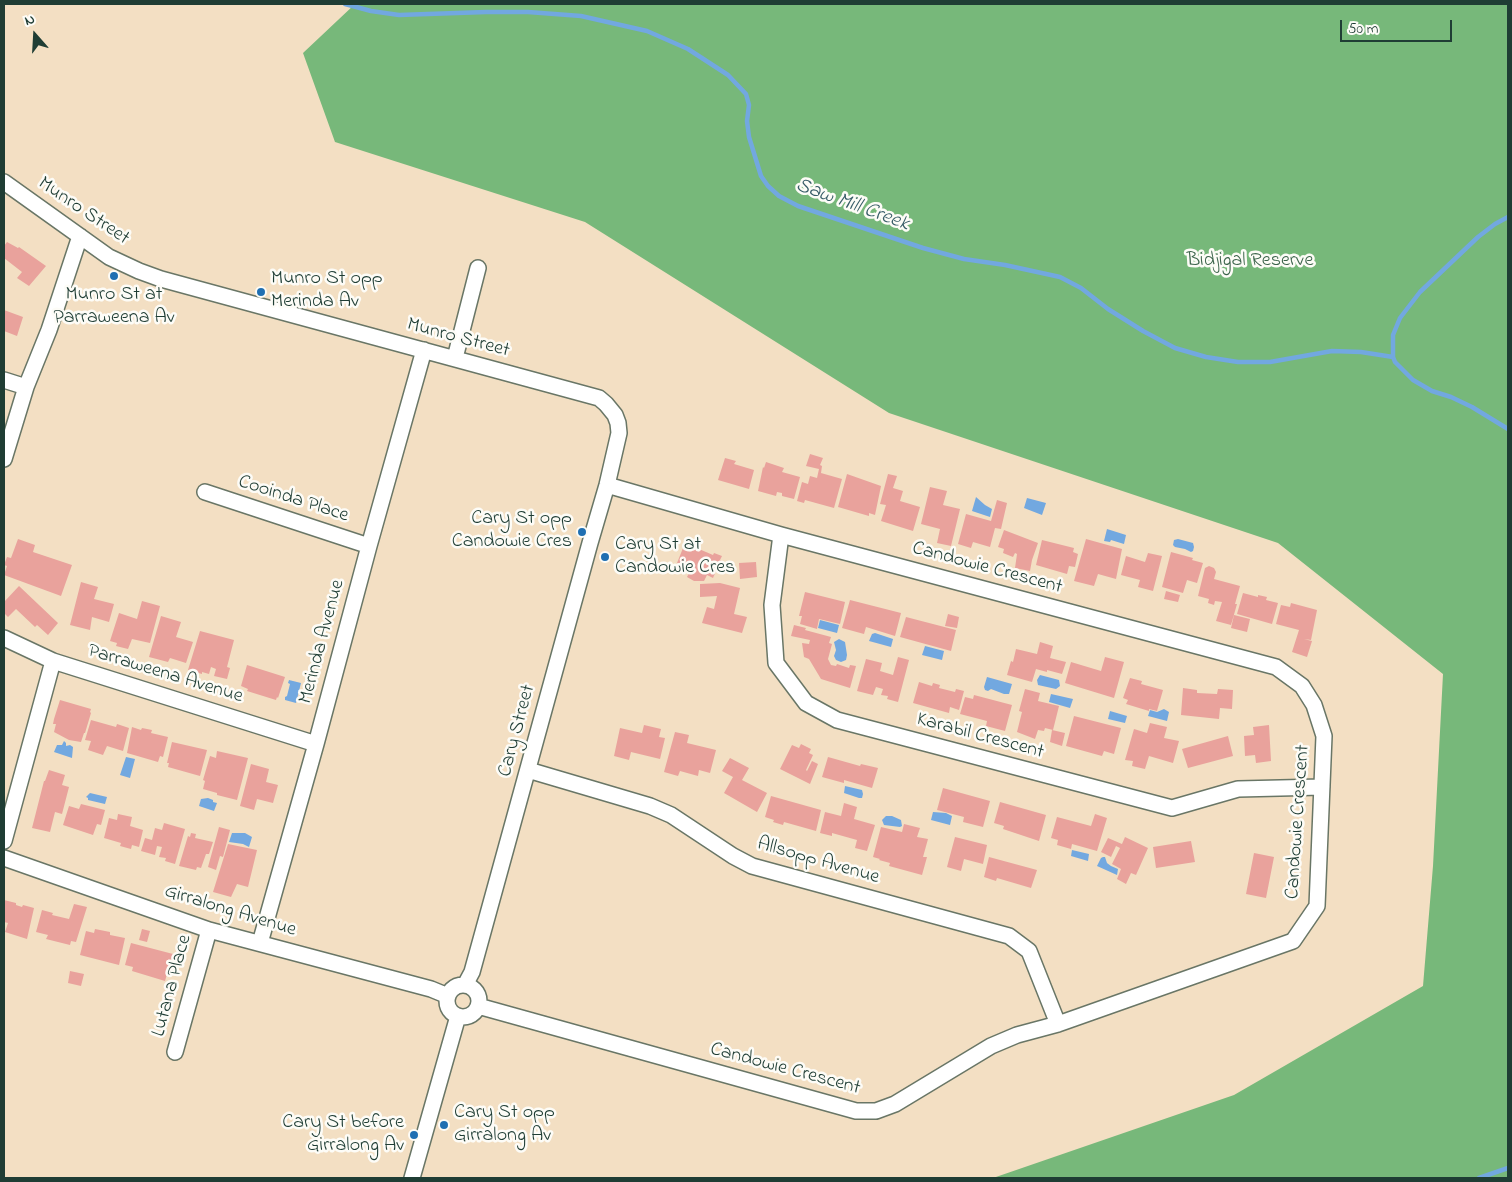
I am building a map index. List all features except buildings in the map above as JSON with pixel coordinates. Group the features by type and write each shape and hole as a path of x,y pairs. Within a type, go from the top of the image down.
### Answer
{"street":[{"name":"Munro Street","path":"4,182 109,257 161,279 599,398 615,415 620,433 607,485"},
{"path":"4,459 26,387 49,330 80,236"},
{"path":"454,358 478,268"},
{"name":"Merinda Avenue","path":"260,943 424,350"},
{"path":"4,380 26,387"},
{"name":"Candowie Crescent","path":"478,1006 856,1111 876,1111 895,1104 991,1046 1017,1035 1058,1024 1293,941 1316,906 1324,736 1314,705 1302,686 1276,667 781,535 607,485"},
{"name":"Cary Street","path":"465,985 472,972 607,485"},
{"name":"Cooinda Place","path":"205,492 369,546"},
{"name":"Karabil Crescent","path":"781,535 772,605 776,663 806,703 836,720 1172,808 1238,789 1322,788"},
{"name":"Parraweena Avenue","path":"4,638 53,661 316,744"},
{"path":"4,841 53,661"},
{"name":"Allsopp Avenue","path":"528,770 650,806 671,815 733,856 752,866 1010,936 1029,951 1058,1024"},
{"name":"Girralong Avenue","path":"4,858 209,930 448,996"},
{"name":"Lutana Place","path":"175,1052 209,930"},
{"path":"465,985 474,990 478,996 478,1006 475,1012 470,1015 458,1016 451,1012 448,1006 448,996 457,986 465,985"},
{"path":"412,1178 458,1016"}],"green space":[{"name":"Bidjigal Reserve","path":"355,4 1508,4 1508,1178 993,1178 1234,1095 1423,986 1433,866 1443,674 1278,543 889,413 585,222 335,142 303,53"}],"water":[{"path":"976,497 992,509 990,517 972,511"},
{"path":"1027,498 1046,503 1042,515 1024,508"},
{"path":"1107,529 1126,535 1124,544 1111,540 1110,542 1104,541"},
{"path":"1178,539 1193,543 1193,551 1175,547 1173,545 1174,540"},
{"path":"820,620 839,625 837,633 818,628"},
{"path":"875,633 893,639 891,647 869,641 872,634"},
{"path":"839,639 845,642 847,655 846,660 841,662 836,660 834,656 836,650 834,642"},
{"path":"925,646 944,651 942,660 922,655"},
{"path":"1040,675 1059,680 1060,686 1056,689 1038,685 1037,680"},
{"path":"987,677 1012,684 1009,694 991,689 985,690"},
{"path":"289,680 301,683 296,703 285,700 290,684 288,683"},
{"path":"1051,694 1073,699 1070,708 1049,702"},
{"path":"1164,709 1169,712 1167,721 1148,716 1150,710 1157,712"},
{"path":"1110,711 1127,716 1125,723 1108,719"},
{"path":"64,741 66,746 70,745 73,747 72,758 54,752 57,745 62,745"},
{"path":"126,757 135,759 130,778 120,775"},
{"path":"845,786 862,790 862,798 844,793"},
{"path":"90,793 107,797 105,804 88,800 86,797"},
{"path":"208,798 217,803 214,811 199,806 201,799"},
{"path":"933,812 946,813 952,816 950,825 931,820"},
{"path":"886,816 892,816 901,820 902,826 884,825 882,820"},
{"path":"232,833 245,833 252,837 249,847 229,842"},
{"path":"1072,850 1089,854 1088,861 1071,856"},
{"path":"1105,857 1107,863 1118,869 1117,875 1097,866"}],"waterway":[{"name":"Saw Mill Creek","path":"345,4 371,11 399,15 528,12 581,16 647,31 688,49 728,75 746,94 749,105 747,121 749,137 761,176 779,196 798,206 923,248 964,259 1005,265 1060,277 1081,288 1108,309 1143,331 1175,348 1206,357 1238,362 1270,362 1332,351 1361,352 1393,357"},
{"path":"1508,217 1478,237 1420,292 1400,318 1393,335 1393,357 1395,362 1413,380 1432,391 1472,407 1508,429"},
{"path":"1479,1178 1508,1168"}],"place":[{"name":"Munro St at Parraweena Av","path":"114,276"},
{"name":"Munro St opp Merinda Av","path":"261,292"},
{"name":"Cary St opp Candowie Cres","path":"582,532"},
{"name":"Cary St at Candowie Cres","path":"605,557"},
{"name":"Cary St opp Girralong Av","path":"444,1125"},
{"name":"Cary St before Girralong Av","path":"414,1135"}]}
